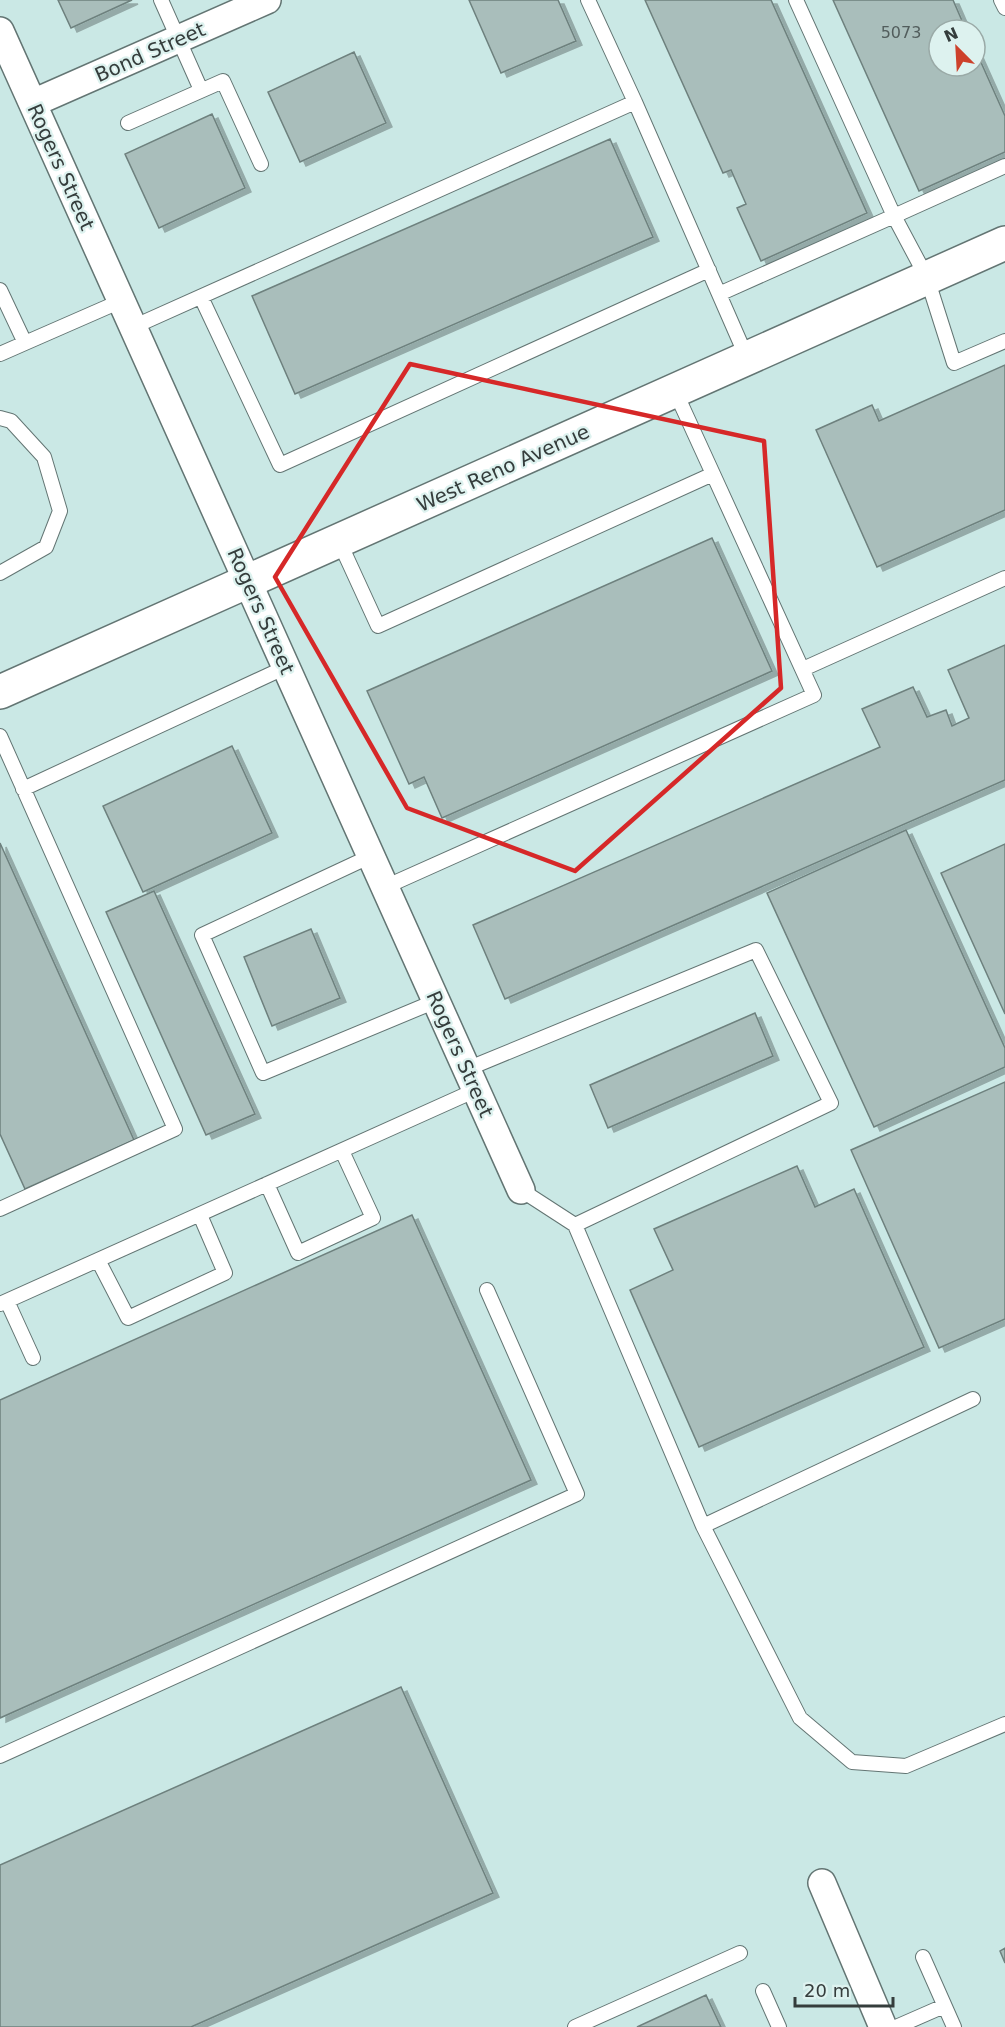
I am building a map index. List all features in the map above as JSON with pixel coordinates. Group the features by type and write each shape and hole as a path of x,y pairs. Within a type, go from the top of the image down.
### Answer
{"street":[{"name":"Bond Street","path":"33,103 267,0"},
{"name":"Rogers Street","path":"0,31 521,1190"},
{"name":"West Reno Avenue","path":"2,684 339,541 1005,243"},
{"path":"822,1883 883,2027"}],"lane":[{"path":"161,0 201,90"},
{"path":"588,0 747,358"},
{"path":"796,0 894,216 927,278 954,363 1005,341"},
{"path":"1001,0 1005,8"},
{"path":"128,123 223,81 261,164"},
{"path":"133,327 635,102"},
{"path":"719,294 1005,166"},
{"path":"201,297 280,465 709,270"},
{"path":"0,290 25,343"},
{"path":"0,354 121,301"},
{"path":"385,887 814,695 675,390"},
{"path":"0,418 10,420 44,457 60,511 46,547 0,573"},
{"path":"339,541 378,626 713,474"},
{"path":"803,669 1005,578"},
{"path":"23,789 286,667"},
{"path":"0,736 175,1129 0,1209"},
{"path":"371,856 202,935 262,1073 436,1001"},
{"path":"33,1358 4,1303 342,1151 472,1080 756,950 831,1103 575,1225"},
{"path":"267,1184 298,1253 373,1218 342,1151"},
{"path":"521,1190 575,1225 703,1526 800,1718 852,1762 906,1766 1005,1724"},
{"path":"98,1260 128,1318 225,1274 200,1215"},
{"path":"0,1756 577,1494 487,1290"},
{"path":"703,1526 973,1399"},
{"path":"575,2027 740,1953"},
{"path":"923,1957 954,2027"},
{"path":"763,1991 779,2027"},
{"path":"896,2027 944,2006"}],"highlighted area":[{"path":"410,364 764,441 781,688 575,871 407,808 275,577"}],"shaded area":[{"path":"0,0 1005,0 1005,2027 0,2027"}],"building":[{"path":"58,0 132,0 71,28"},
{"path":"469,0 558,0 576,41 501,73"},
{"path":"645,0 771,0 867,213 761,261 737,208 746,204 731,170 723,173"},
{"path":"833,0 953,0 961,18 927,18 927,78 987,78 987,76 1005,116 1005,152 919,191"},
{"path":"354,52 386,123 300,162 268,92"},
{"path":"212,114 245,188 159,228 125,154"},
{"path":"610,139 653,237 295,394 252,296"},
{"path":"1005,365 1005,510 877,567 816,430 872,405 879,421"},
{"path":"712,538 772,671 442,818 424,777 409,784 367,691"},
{"path":"1005,645 1005,780 505,999 473,925 880,747 862,709 913,687 927,717 946,710 952,726 969,718 948,670"},
{"path":"232,746 272,833 143,892 103,806"},
{"path":"906,830 1005,1048 1005,1067 874,1127 767,893"},
{"path":"0,843 134,1140 25,1189 0,1134"},
{"path":"1005,844 1005,1014 941,873"},
{"path":"154,891 255,1114 206,1135 106,912"},
{"path":"311,929 340,998 272,1026 244,957"},
{"path":"755,1013 773,1056 608,1128 590,1085"},
{"path":"1005,1082 1005,1319 939,1348 851,1150"},
{"path":"797,1166 815,1207 854,1189 924,1347 699,1447 630,1290 673,1270 654,1229"},
{"path":"412,1215 531,1480 0,1718 0,1400"},
{"path":"401,1687 493,1893 191,2027 0,2027 0,1865"},
{"path":"1005,1948 1005,1963 1000,1951"},
{"path":"706,1995 721,2027 637,2027"}]}
